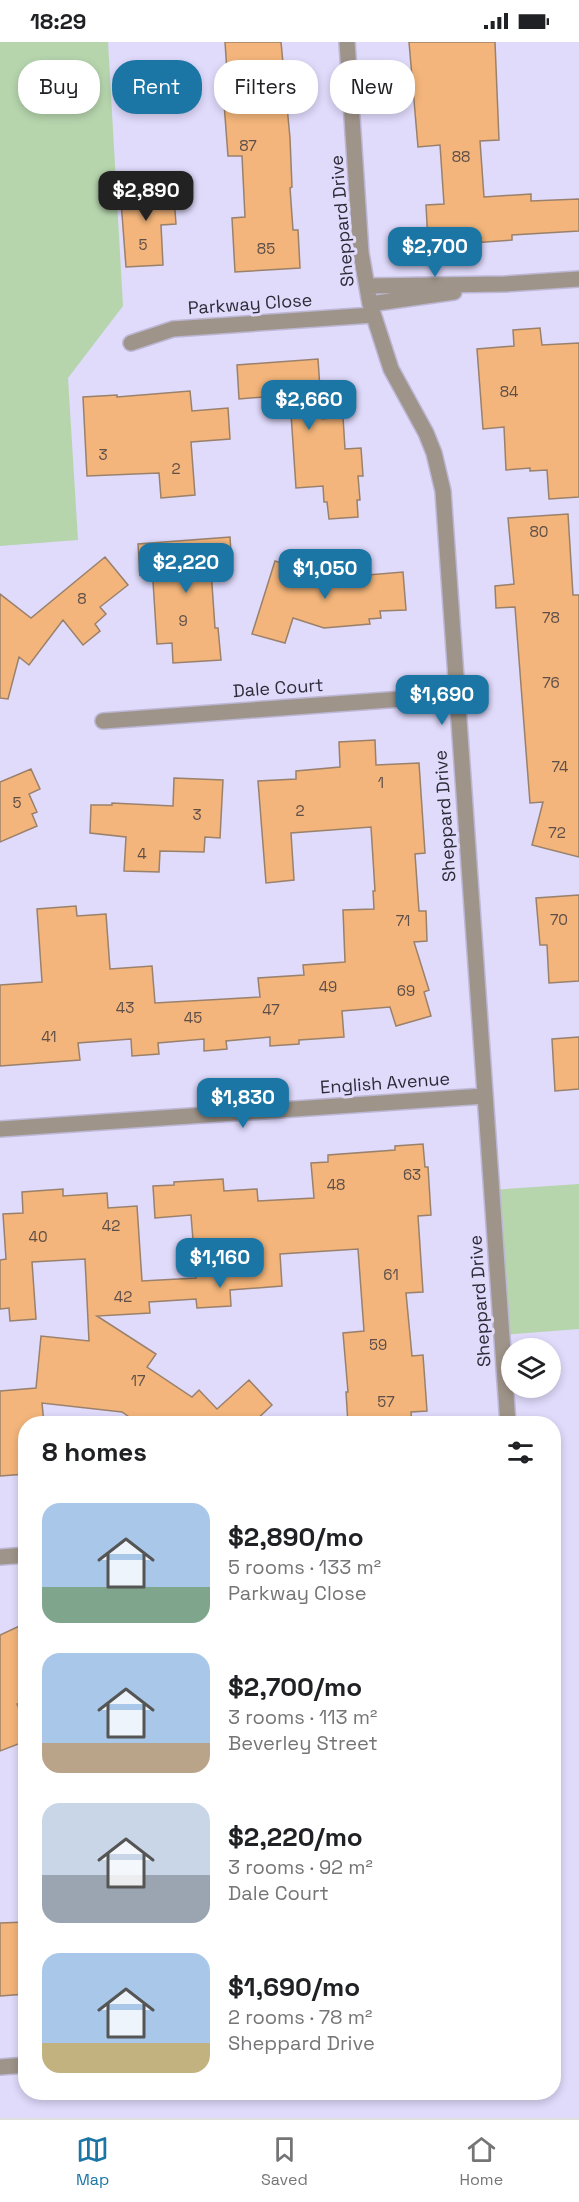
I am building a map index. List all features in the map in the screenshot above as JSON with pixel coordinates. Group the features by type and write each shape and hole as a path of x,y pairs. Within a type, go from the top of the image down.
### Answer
{"street":[{"name":"Sheppard Drive","path":"347,42 361,253 372,310 391,369 426,433 440,474 444,507 507,1416"},
{"path":"367,286 504,284 579,279"},
{"name":"Parkway Close","path":"131,343 173,328 372,310 504,284"},
{"name":"Dale Court","path":"103,721 456,695"},
{"name":"English Avenue","path":"0,1129 484,1096"},
{"path":"0,1557 18,1556"},
{"path":"0,2067 18,2066"}],"green space":[{"path":"0,42 108,42 123,306 68,378 78,540 0,546"},
{"path":"579,1184 579,1329 502,1335 491,1190"}],"building":[{"path":"225,42 281,42 283,60 226,60"},
{"path":"409,42 495,42 499,140 480,141 484,197 531,194 531,201 579,199 579,231 512,235 512,240 472,243 472,240 428,242 426,205 444,204 440,145 418,147 415,60 411,60"},
{"path":"225,114 288,114 293,230 298,230 300,268 235,272 232,218 245,217 242,156 228,156"},
{"path":"173,184 176,224 161,225 163,265 126,267 120,188"},
{"path":"540,328 542,345 579,343 579,497 549,499 547,470 530,471 530,468 506,470 504,427 483,429 477,349 514,346 513,330"},
{"path":"318,359 322,419 343,417 345,449 361,448 363,476 358,476 360,500 357,500 358,517 329,519 327,502 324,502 323,486 296,488 291,414 277,415 276,396 239,399 237,365"},
{"path":"190,391 192,411 228,408 230,439 191,442 195,495 161,498 159,473 87,476 83,397 117,395 117,397"},
{"path":"568,514 573,595 579,595 579,857 532,845 543,802 530,803 515,607 496,608 495,586 514,584 508,518"},
{"path":"230,537 232,569 211,570 215,628 218,628 221,660 173,663 172,643 157,644 152,566 140,575 138,544"},
{"path":"105,557 128,585 100,607 106,614 95,624 100,631 83,645 63,620 29,665 19,657 8,699 0,698 0,594 31,618"},
{"path":"275,561 332,578 403,572 406,610 380,611 381,618 369,619 370,624 324,628 293,618 285,643 252,634"},
{"path":"375,740 376,765 419,763 425,853 415,854 419,911 426,911 427,941 414,942 429,990 424,992 431,1016 396,1026 390,1007 342,1011 344,1037 299,1040 299,1044 270,1046 270,1037 226,1041 227,1049 204,1051 204,1039 158,1043 159,1054 132,1056 131,1039 78,1043 80,1060 0,1066 0,985 42,982 37,909 76,906 77,916 106,914 110,969 152,966 155,1003 260,997 258,978 304,975 303,965 345,962 343,910 374,909 371,827 291,833 294,880 266,883 258,781 296,779 296,771 340,767 339,742"},
{"path":"31,769 40,789 29,794 37,812 32,814 37,826 0,842 0,782"},
{"path":"174,778 223,780 220,838 205,837 204,852 160,851 159,872 124,871 126,837 90,833 91,805 112,805 112,803 173,806"},
{"path":"579,895 579,981 549,983 547,945 540,945 536,898"},
{"path":"579,1037 579,1089 555,1091 552,1039"},
{"path":"423,1144 425,1167 428,1167 431,1215 418,1216 423,1292 406,1293 412,1356 423,1355 427,1411 411,1412 411,1416 348,1416 343,1333 364,1331 358,1249 280,1254 282,1286 230,1290 231,1306 197,1308 196,1299 149,1302 150,1313 97,1316 156,1354 147,1367 192,1397 199,1390 217,1409 249,1380 272,1405 260,1416 128,1416 122,1412 42,1403 43,1416 18,1416 18,1475 0,1476 0,1391 36,1388 41,1336 89,1341 85,1259 32,1262 36,1319 10,1321 9,1308 0,1309 0,1260 6,1259 3,1214 23,1213 22,1192 63,1189 63,1196 107,1193 108,1208 137,1206 142,1281 196,1278 191,1215 155,1218 153,1186 174,1185 174,1182 223,1179 224,1191 257,1189 258,1201 314,1198 311,1163 328,1162 328,1155 395,1150 395,1146"},
{"path":"18,1627 18,1744 0,1751 0,1635"},
{"path":"18,1922 18,1995 0,1996 0,1923"}]}
